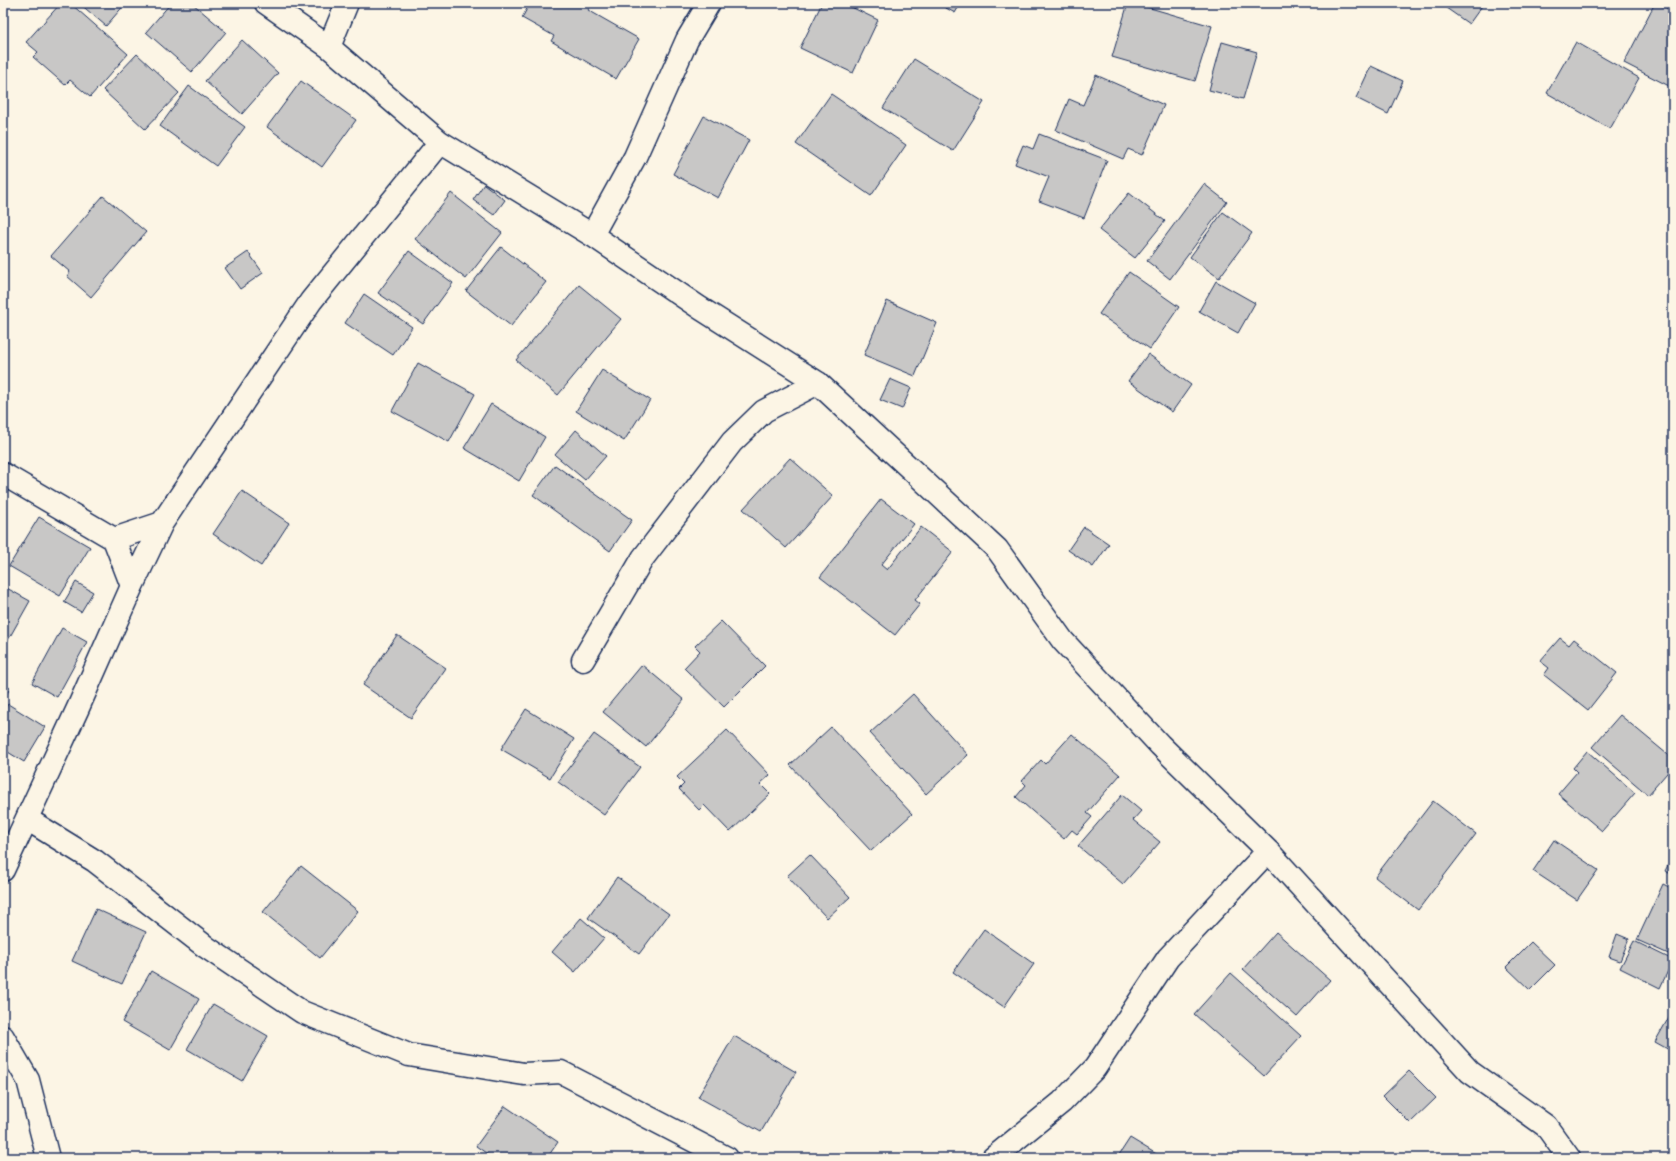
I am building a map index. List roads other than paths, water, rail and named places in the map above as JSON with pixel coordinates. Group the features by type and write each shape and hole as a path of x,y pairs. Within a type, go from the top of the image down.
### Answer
{"street":[{"path":"266,3 329,47 440,142 592,234 700,308 818,382 997,549 1064,641 1160,745 1268,851 1470,1072 1546,1126 1569,1158"},
{"path":"329,47 347,3"},
{"path":"592,234 635,157 687,40 709,3"},
{"path":"3,870 162,523 311,301 440,142"},
{"path":"583,660 643,558 732,442 764,411 818,382"},
{"path":"3,474 114,539 132,586"},
{"path":"114,539 162,523"},
{"path":"27,819 95,861 206,947 302,1012 409,1055 524,1074 560,1072 727,1158"},
{"path":"993,1158 1062,1102 1095,1068 1168,958 1268,851"},
{"path":"3,1037 28,1080 48,1158"}]}
